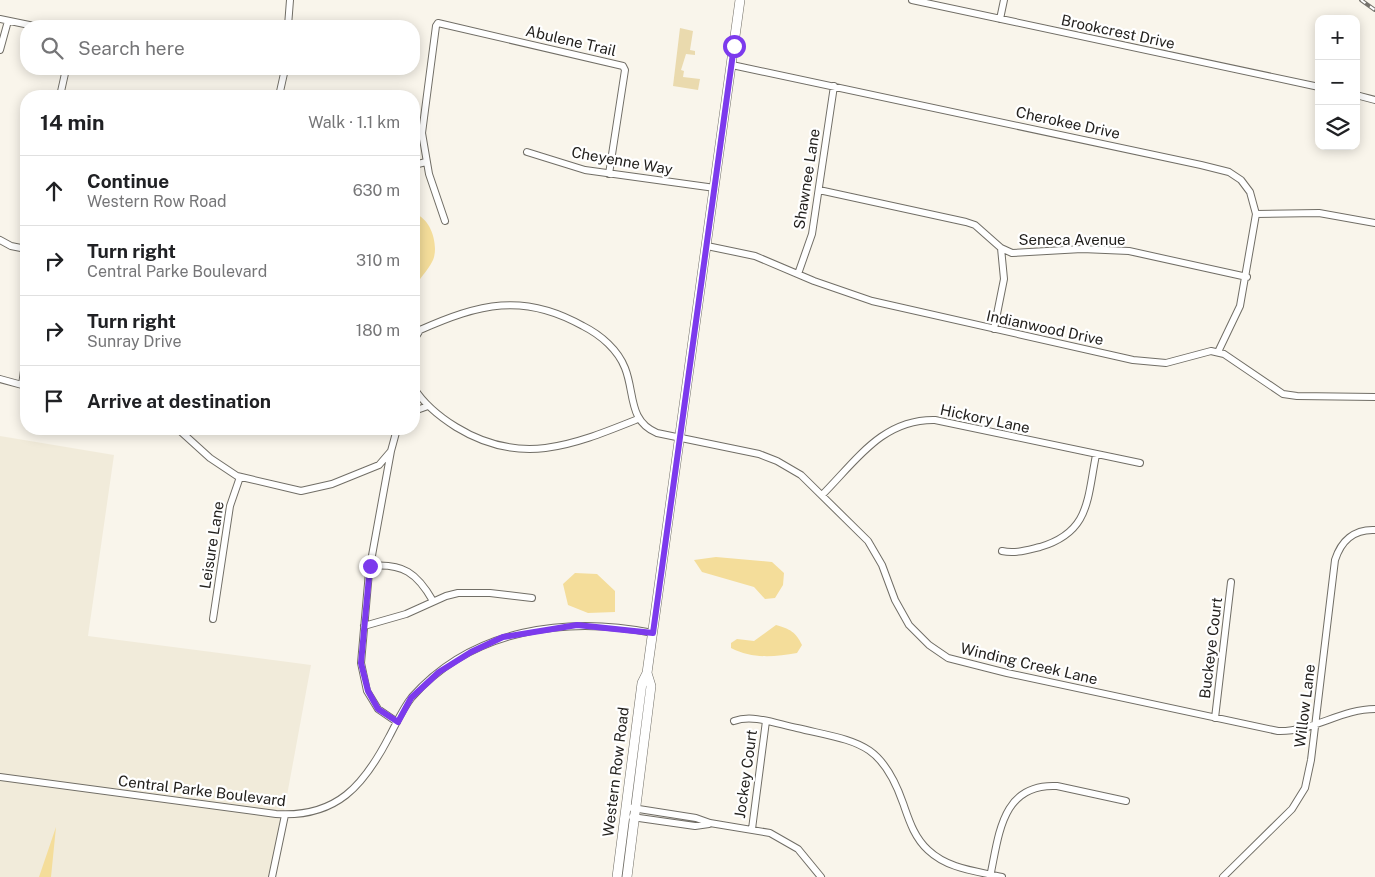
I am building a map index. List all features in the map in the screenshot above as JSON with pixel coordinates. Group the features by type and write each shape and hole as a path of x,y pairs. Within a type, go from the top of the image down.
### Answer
{"street":[{"path":"288,20 290,0"},
{"name":"Western Row Road","path":"627,877 651,686 648,673 653,633 740,0"},
{"name":"Brookcrest Drive","path":"912,0 1315,86"},
{"path":"1000,20 1004,0"},
{"path":"0,19 20,23"},
{"path":"0,50 8,21"},
{"name":"Abulene Trail","path":"426,162 422,123 436,23 623,66 625,70 609,174"},
{"name":"Cherokee Drive","path":"732,65 1215,168 1229,172 1245,184 1252,196 1256,214"},
{"path":"61,90 65,75"},
{"path":"280,90 284,75"},
{"name":"Shawnee Lane","path":"798,274 812,234 834,86"},
{"path":"1360,96 1375,100"},
{"name":"Cheyenne Way","path":"527,152 576,168 715,188"},
{"path":"420,164 426,162 445,221"},
{"name":"Seneca Avenue","path":"819,190 966,222 975,225 1000,248 1012,253 1082,249 1129,252 1247,276"},
{"path":"1375,223 1319,213 1256,214 1247,276 1240,306 1218,352 1278,392 1287,395 1375,397"},
{"path":"0,240 11,246 20,248"},
{"name":"Indianwood Drive","path":"707,246 755,256 872,301 1134,360 1162,363 1176,362 1207,352 1218,352"},
{"path":"994,329 1004,279 1000,248"},
{"path":"420,329 464,312 496,305 528,305 559,314 588,328 616,353 628,375 638,419 566,446 538,450 520,449 479,440 451,424 428,406 420,396"},
{"path":"0,379 20,384"},
{"path":"420,409 428,406"},
{"name":"Winding Creek Lane","path":"638,419 648,429 741,450 777,461 800,475 858,530 876,552 901,613 908,625 928,645 948,658 1007,673 1278,731 1298,730 1351,711 1375,709"},
{"name":"Hickory Lane","path":"822,495 877,439 893,428 916,421 935,420 1140,463"},
{"path":"185,435 225,469 240,477 291,490 314,490 372,469 383,462 392,451"},
{"path":"396,435 370,566 361,663 368,691 378,709 398,722"},
{"path":"1002,551 1020,552 1056,542 1075,528 1084,512 1096,455"},
{"name":"Leisure Lane","path":"213,618 230,506 240,477"},
{"name":"Willow Lane","path":"1223,877 1292,809 1308,779 1335,560 1340,547 1349,537 1366,530 1375,530"},
{"path":"370,566 390,564 402,568 412,574 433,601"},
{"name":"Buckeye Court","path":"1215,718 1231,582"},
{"path":"364,626 406,614 446,596 472,592 532,598"},
{"name":"Central Parke Boulevard","path":"0,777 285,815 318,810 350,793 374,766 411,698 439,672 471,652 503,637 577,625 653,633"},
{"name":"Western Row Road","path":"617,877 642,682 648,673"},
{"path":"734,722 747,718 766,721 848,740 873,752 891,772 911,825 926,848 945,862 990,876 1002,877"},
{"name":"Jockey Court","path":"752,829 766,721"},
{"path":"990,876 1004,816 1014,801 1029,790 1038,787 1057,786 1126,801"},
{"path":"625,812 695,826 710,824 770,833 791,843 805,855 821,877"},
{"path":"272,877 285,815"}],"shaded area":[{"path":"680,28 693,31 690,50 695,51 695,55 686,54 681,70 684,71 683,77 700,79 698,90 673,86"},
{"path":"420,216 429,226 434,240 435,254 420,279"},
{"path":"0,436 114,455 88,636 311,665 272,877 0,877"},
{"path":"716,557 772,562 784,573 783,585 775,598 765,599 754,587 702,572 694,560"},
{"path":"575,573 597,574 615,591 615,612 588,613 568,605 563,584"},
{"path":"776,625 795,634 802,645 797,653 763,656 739,652 731,648 731,643 737,639 754,641"},
{"path":"56,827 51,877 39,877"}],"railway":[{"path":"1361,0 1375,10"}],"route":[{"path":"370,566 361,663 368,691 378,709 398,722 411,698 439,672 471,652 503,637 577,625 653,633 734,46"}]}
